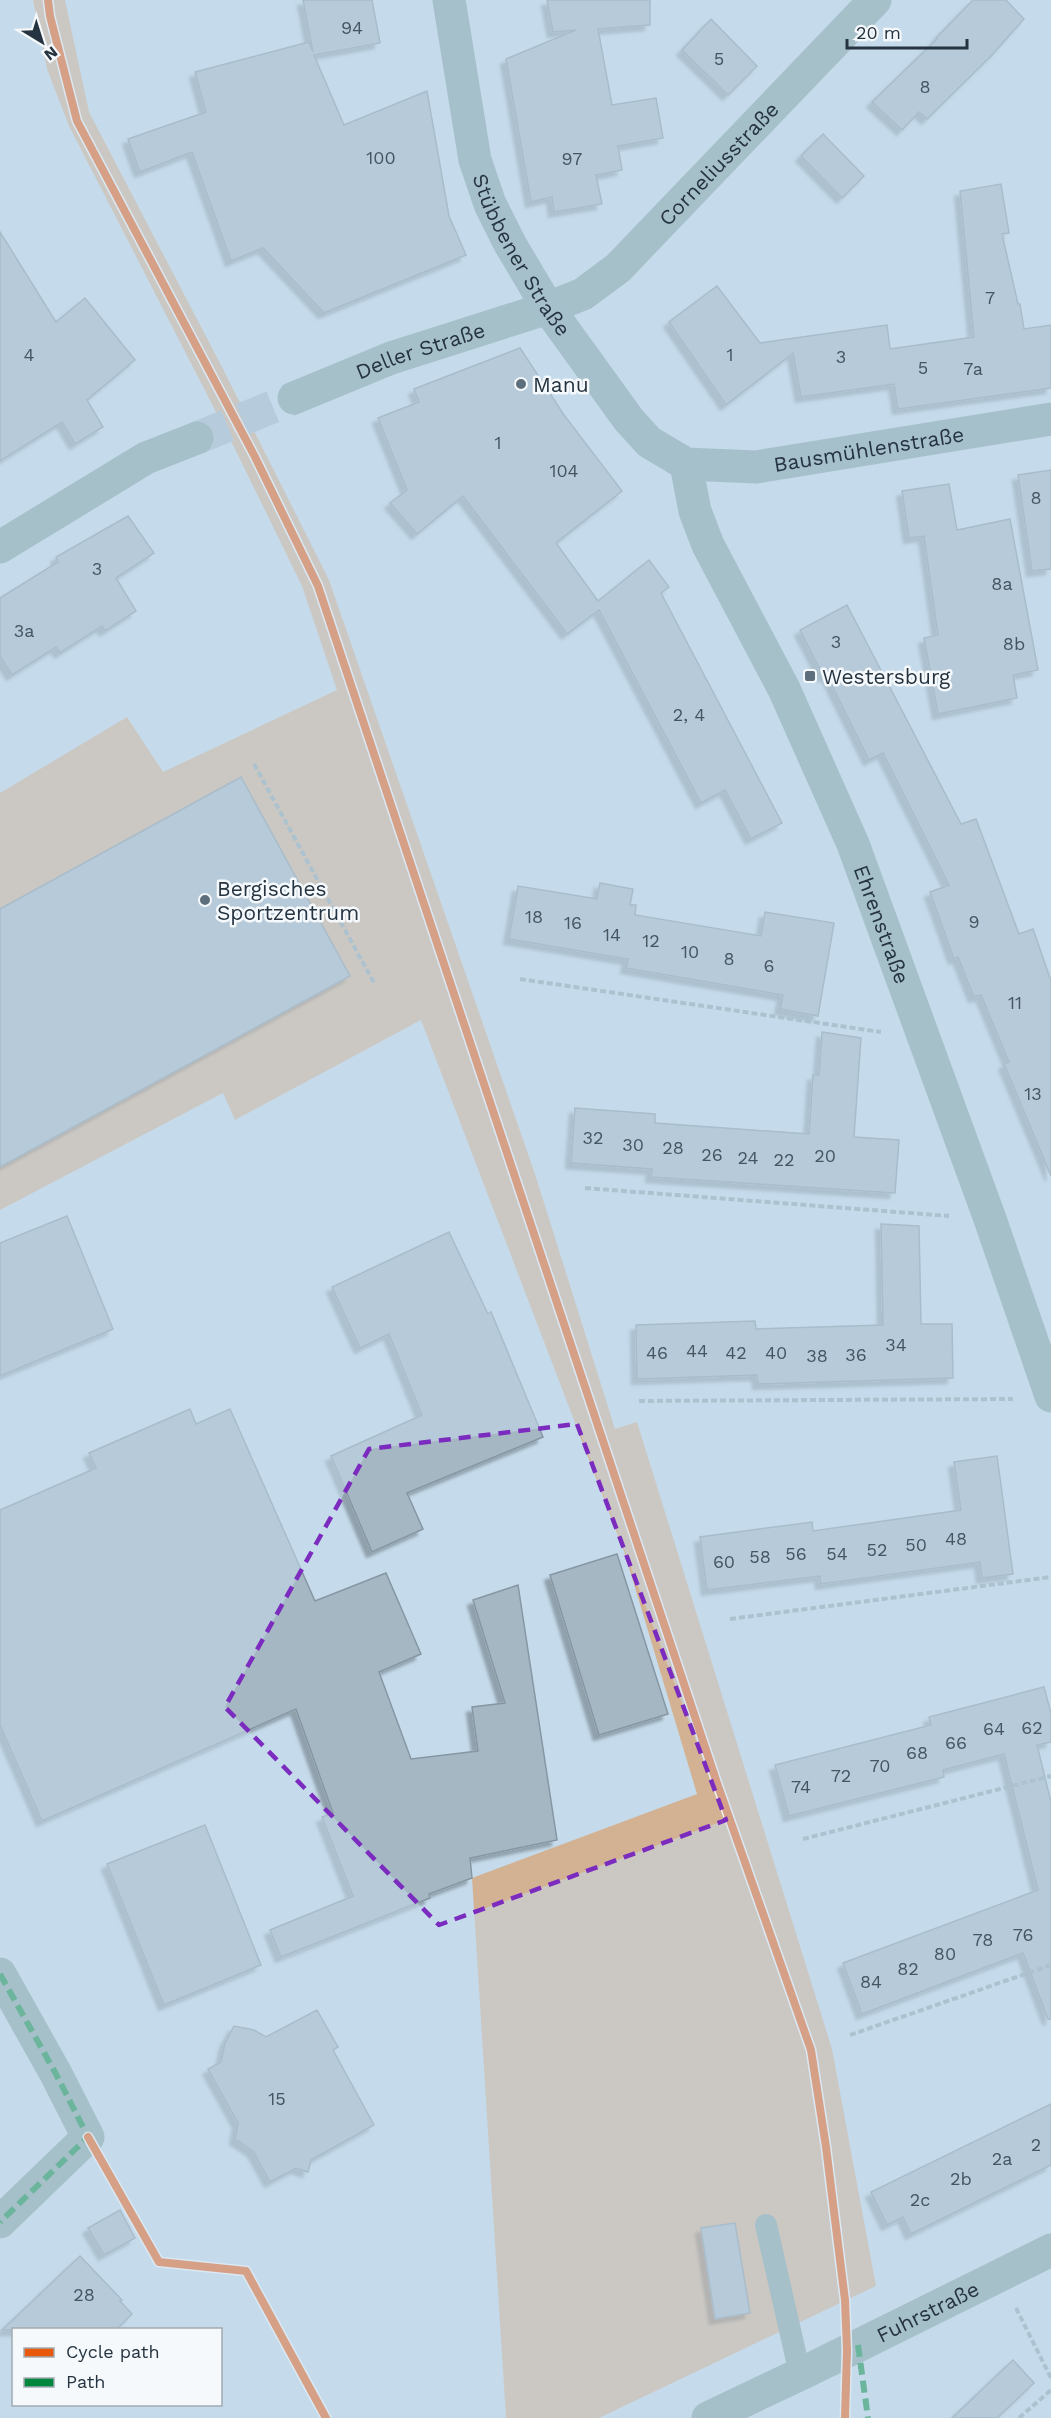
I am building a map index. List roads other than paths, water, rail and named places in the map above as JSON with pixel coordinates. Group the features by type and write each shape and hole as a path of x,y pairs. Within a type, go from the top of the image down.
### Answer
{"street":[{"name":"Stübbener Straße","path":"449,0 475,160 490,204 510,244 548,308 629,420 649,442 686,464"},
{"name":"Corneliusstraße","path":"548,308 583,294 618,268 874,0"},
{"name":"Deller Straße","path":"294,398 391,358 548,308"},
{"name":"Bausmühlenstraße","path":"686,464 756,466 1051,420"},
{"path":"0,547 146,458 197,438"},
{"name":"Ehrenstraße","path":"686,464 695,511 708,545 784,689 854,844 990,1219 1051,1396"},
{"path":"0,1974 88,2137 0,2222"},
{"name":"Fuhrstraße","path":"708,2418 1051,2250"}],"lane":[{"path":"766,2225 800,2374"}],"tunnel":[{"path":"197,438 294,398"}],"place":[{"name":"Manu","path":"521,384"},
{"name":"Westersburg","path":"810,676"},
{"name":"Bergisches Sportzentrum","path":"205,900"}]}
